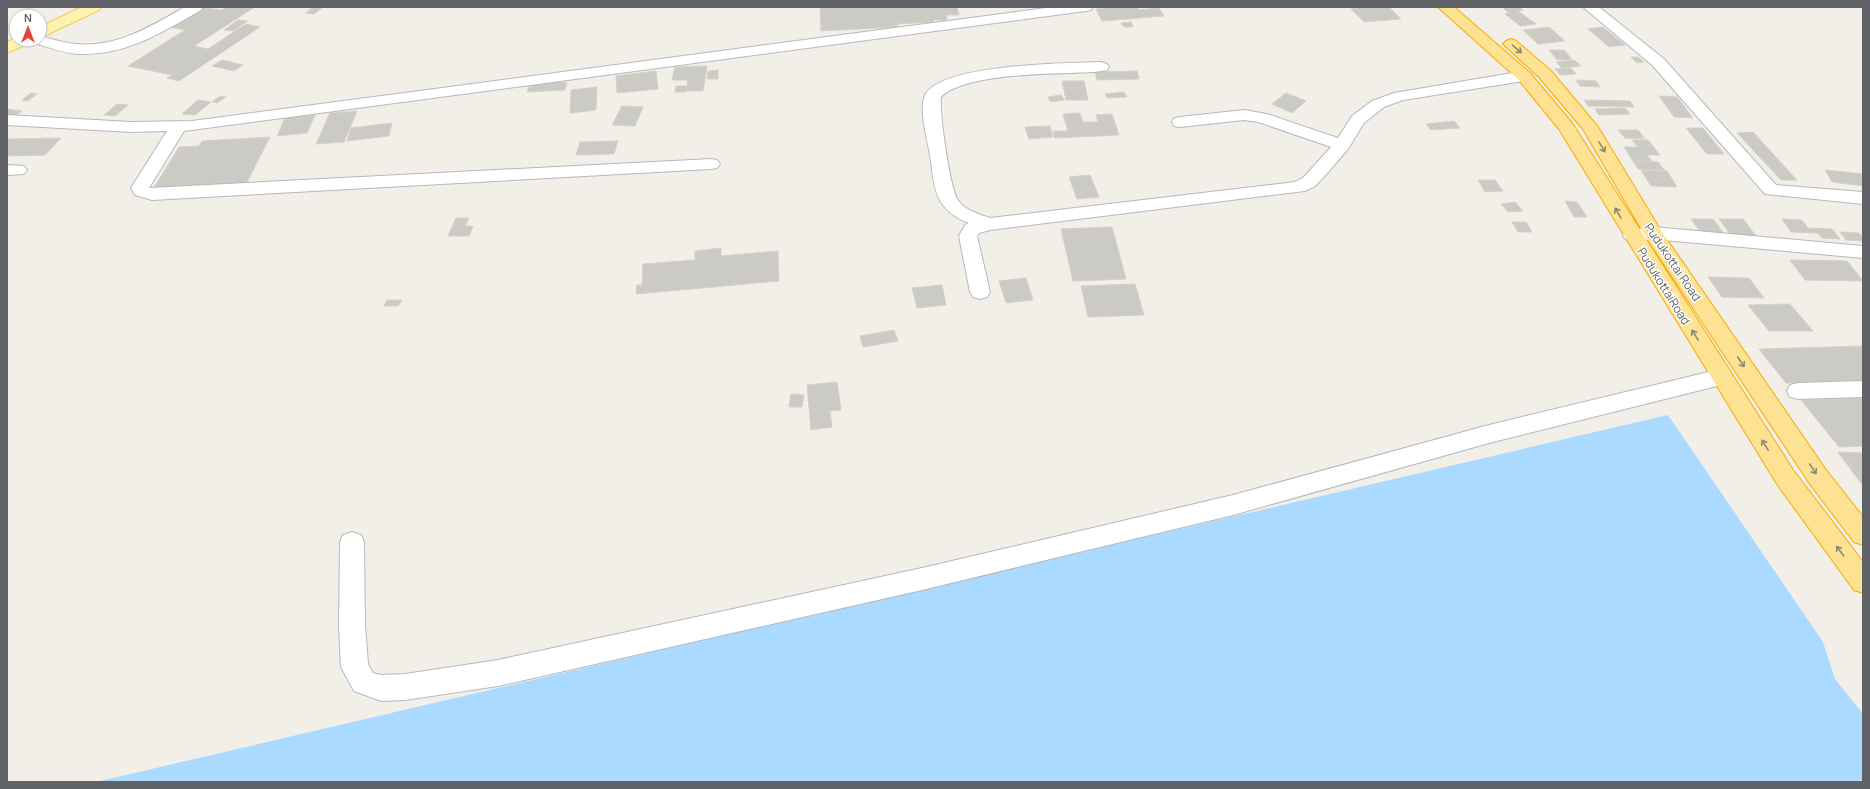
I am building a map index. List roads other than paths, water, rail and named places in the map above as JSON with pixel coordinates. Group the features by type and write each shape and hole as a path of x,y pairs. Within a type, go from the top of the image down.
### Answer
{"highway":[{"name":"PudukottaiRoad","path":"1445,7 1474,30 1524,76 1566,127 1632,235 1785,477 1863,582"},
{"name":"Pudukottai Road","path":"1465,7 1492,27 1545,74 1590,127 1654,234 1818,477 1858,523"},
{"path":"1727,385 1763,394"}],"main road":[{"path":"48,29 94,7"}],"street":[{"path":"48,42 78,49 109,48 131,43 196,7"},
{"path":"7,120 131,127 178,127 1086,7"},
{"path":"1590,7 1616,26 1658,62 1771,190 1863,198"},
{"path":"988,224 956,209 948,198 943,187 933,118 933,96 935,92 940,87 969,78 1008,72 1100,67"},
{"path":"980,292 968,236 972,229 988,224 1299,187 1308,182 1317,174 1342,145 1358,120 1378,104 1400,96 1524,76"},
{"path":"1180,122 1244,115 1261,118 1342,145"},
{"path":"178,127 140,188 141,191 152,194 178,193 711,164"},
{"path":"1632,235 1654,234 1863,252"},
{"path":"352,542 352,625 355,667 364,682 381,688 405,687 521,668 922,579 1233,505 1489,434 1727,385"},
{"path":"1798,391 1863,388"}],"water":[{"path":"1668,415 1823,642 1835,679 1863,714 1863,782 96,782"}]}
